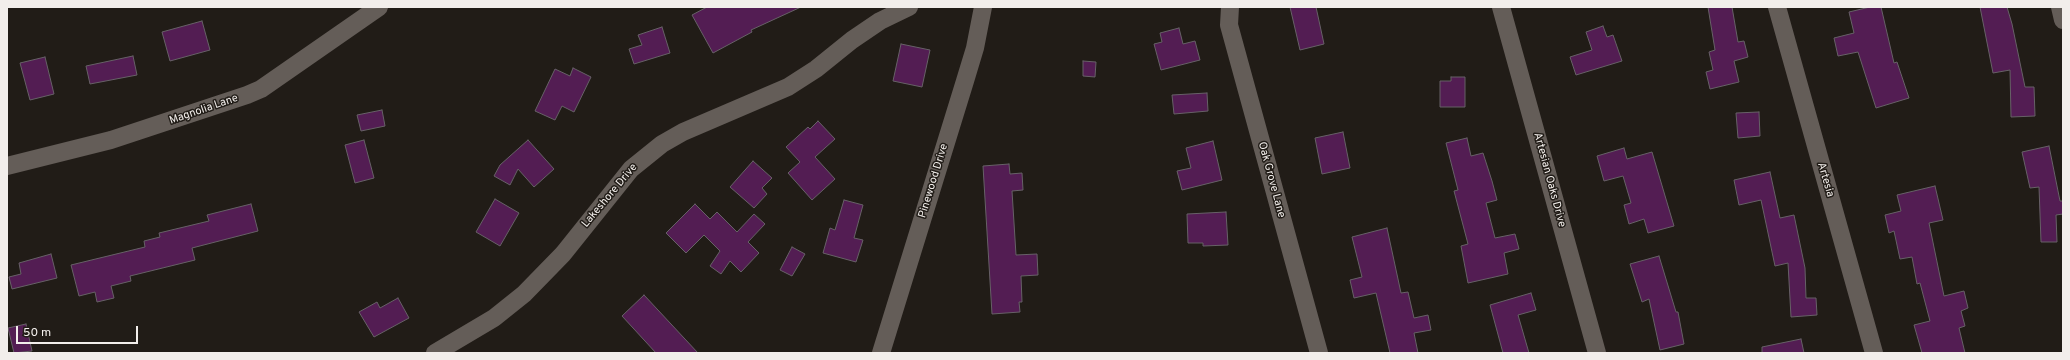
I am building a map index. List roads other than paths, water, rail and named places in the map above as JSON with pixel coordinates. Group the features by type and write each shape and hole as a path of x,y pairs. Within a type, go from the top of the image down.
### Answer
{"street":[{"name":"Magnolia Lane","path":"7,166 111,140 247,95 261,89 379,7"},
{"name":"Lakeshore Drive","path":"435,353 494,318 524,294 563,254 631,168 662,144 683,132 788,87 816,69 852,40 880,21 909,7"},
{"name":"Pinewood Drive","path":"881,353 966,81 975,48 983,7"},
{"name":"Oak Grove Lane","path":"1230,7 1229,25 1318,353"},
{"name":"Artesian Oaks Drive","path":"1501,7 1597,353"},
{"name":"Artesia","path":"1777,7 1874,353"},
{"path":"2060,7 2063,20"}]}
